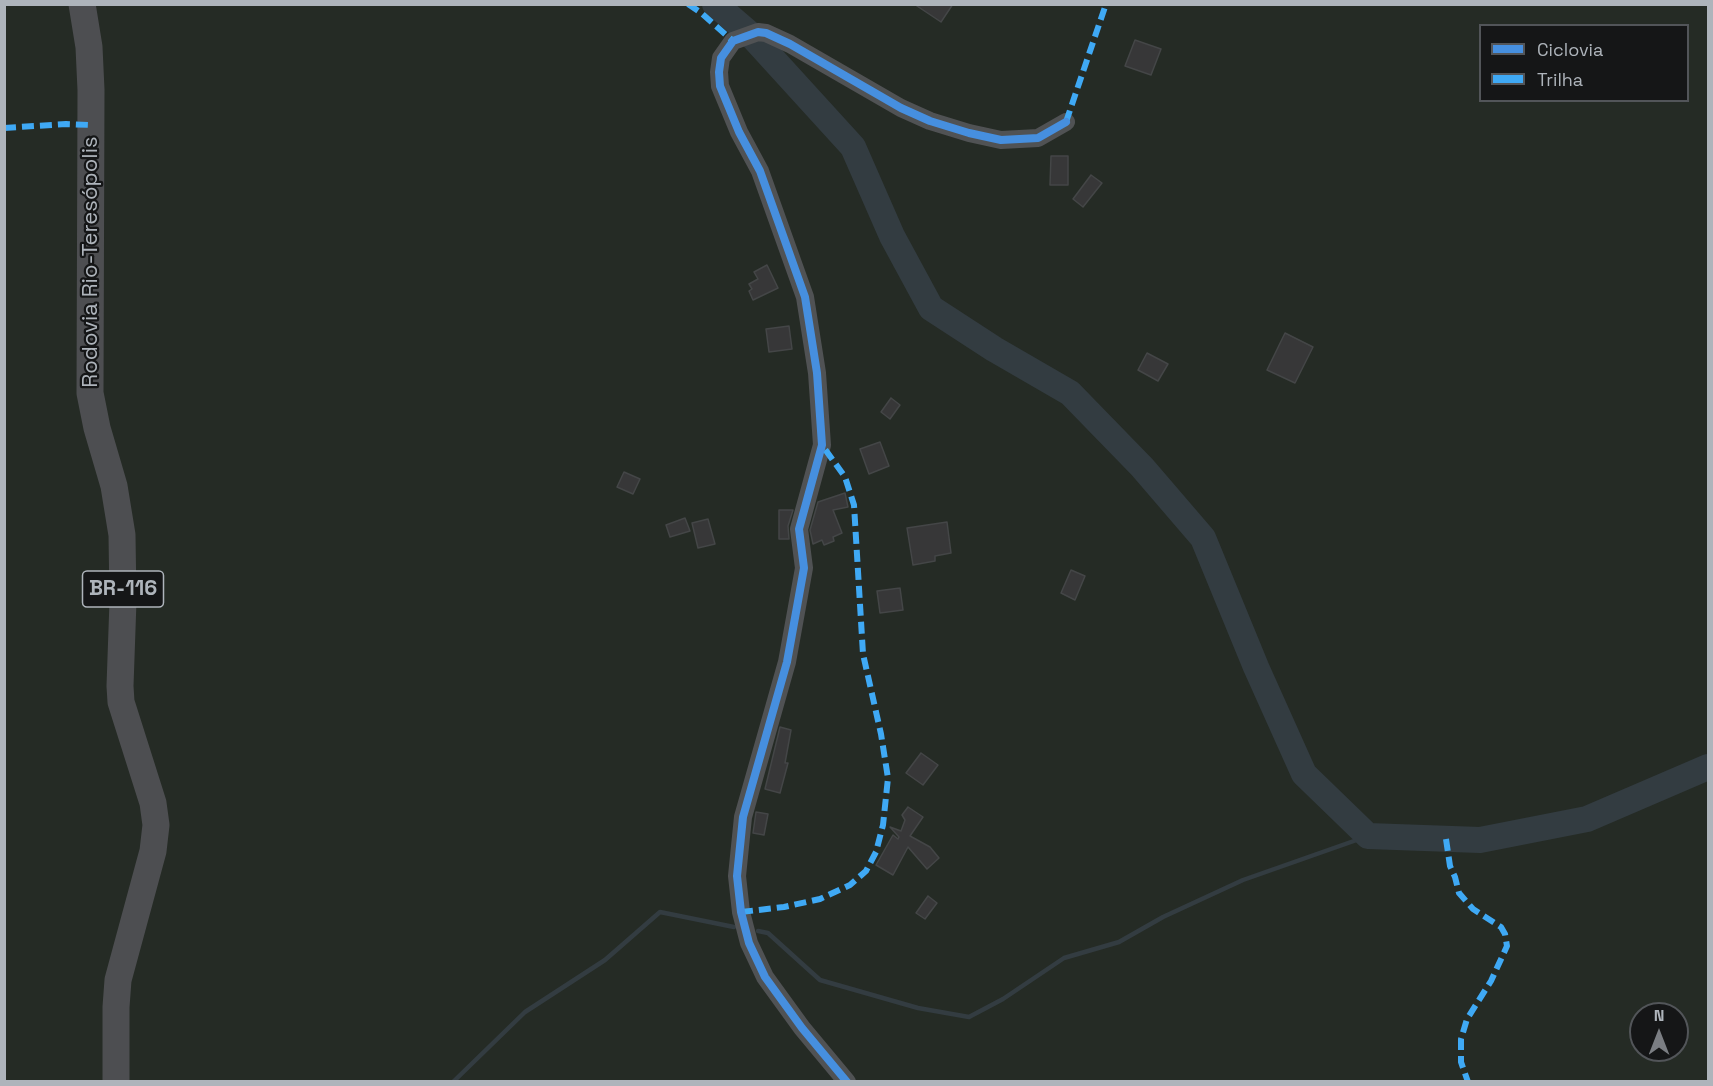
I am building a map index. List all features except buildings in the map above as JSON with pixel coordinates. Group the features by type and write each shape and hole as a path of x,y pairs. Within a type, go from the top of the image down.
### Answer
{"highway":[{"name":"Rodovia Rio-Teresópolis","path":"82,4 89,48 91,90 90,393 97,428 114,486 122,534 123,601 120,686 122,702 153,803 156,825 153,851 118,980 116,1082"}],"street":[{"path":"847,1082 802,1028 765,977 749,943 741,912 738,876 743,817 787,662 804,568 799,529 822,445 817,373 805,297 760,171 739,132 720,86 718,72 721,58 733,41 758,32 766,33 790,44 901,108 930,121 969,133 1001,140 1038,138 1066,122"}],"shaded area":[{"path":"5,5 1708,5 1708,1081 5,1082"}],"waterway":[{"path":"715,4 750,34 853,147 892,236 931,308 994,349 1070,393 1142,467 1203,538 1256,667 1304,774 1368,836 1480,840 1587,819 1708,767"},
{"path":"758,931 768,933 820,980 918,1008 969,1017 1003,999 1064,958 1119,942 1163,917 1243,880 1368,836"},
{"path":"453,1082 525,1012 605,960 660,912 734,927"}],"marked path":[{"path":"688,4 733,41"},
{"path":"1066,122 1106,4"},
{"path":"4,128 66,124 91,125"},
{"path":"741,912 784,907 820,899 850,885 866,871 876,852 883,825 888,778 881,734 863,654 854,505 845,477 822,445"},
{"path":"1446,839 1450,866 1459,893 1473,909 1501,927 1507,946 1491,981 1467,1019 1461,1039 1461,1062 1468,1082"}],"cycle path":[{"path":"847,1082 802,1028 765,977 749,943 741,912 737,876 743,817 787,662 804,568 799,529 822,445 817,373 805,297 760,171 739,132 720,86 721,58 733,41 758,32 766,33 790,44 901,108 930,121 969,133 1001,140 1038,138 1066,122"}]}
